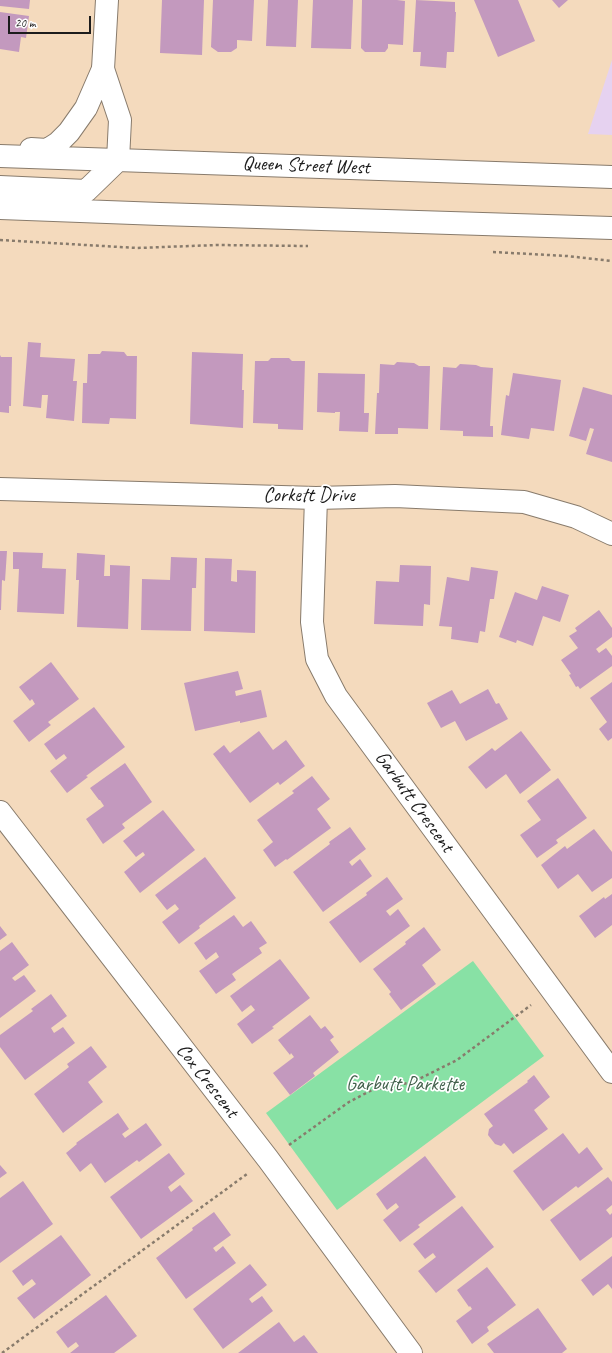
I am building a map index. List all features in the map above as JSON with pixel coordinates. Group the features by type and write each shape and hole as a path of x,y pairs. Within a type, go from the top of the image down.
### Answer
{"street":[{"path":"0,148 47,150 58,143 70,132 86,108 103,69 107,0"},
{"path":"0,187 86,191 118,160 120,120 103,69"},
{"name":"Queen Street West","path":"0,156 612,177"},
{"path":"0,208 612,228"},
{"name":"Corkett Drive","path":"0,489 316,498 395,496 524,502 576,517 612,534"},
{"name":"Garbutt Crescent","path":"316,498 312,622 317,659 336,696 612,1072"},
{"name":"Cox Crescent","path":"0,812 268,1159 411,1353"}],"path":[{"path":"0,240 137,248 217,245 310,246"},
{"path":"490,252 566,256 612,261"}],"shaded area":[{"path":"612,60 612,135 588,134"}],"green space":[{"name":"Garbutt Parkette","path":"473,961 544,1056 337,1210 266,1113"}],"building":[{"path":"0,0 30,0 29,9 0,6"},
{"path":"162,0 204,0 202,55 160,53"},
{"path":"213,0 254,0 252,41 237,40 237,48 231,52 218,52 211,47"},
{"path":"268,0 298,0 296,47 266,46"},
{"path":"313,0 353,0 351,49 311,48"},
{"path":"362,0 405,1 403,45 388,44 388,48 385,52 365,52 361,48"},
{"path":"416,0 455,2 454,52 447,52 446,68 420,66 421,52 413,52"},
{"path":"474,0 518,0 535,41 498,57"},
{"path":"552,0 568,0 559,8"},
{"path":"0,12 29,16 26,38 21,37 19,52 0,49"},
{"path":"28,342 41,343 40,357 75,359 73,381 77,381 74,421 46,418 48,395 42,395 41,408 23,406"},
{"path":"102,351 124,352 127,356 137,356 136,419 110,418 109,424 82,423 83,383 87,383 88,354 100,354"},
{"path":"192,352 243,354 243,428 190,424"},
{"path":"0,355 1,357 12,357 11,406 9,406 9,413 0,412"},
{"path":"271,358 289,358 292,361 305,361 303,430 278,429 278,424 253,423 255,361 268,361"},
{"path":"397,362 414,363 419,366 430,366 428,429 398,428 398,434 375,434 380,364 394,365"},
{"path":"460,364 493,368 490,426 493,426 493,437 463,436 463,431 440,430 443,367 456,368"},
{"path":"318,373 365,374 364,413 369,413 368,432 339,431 340,412 317,412"},
{"path":"513,373 561,380 554,431 531,428 529,439 501,435 506,395 509,396"},
{"path":"583,387 612,395 612,462 586,454 594,429 590,428 586,441 569,436"},
{"path":"0,551 7,551 5,581 2,580 1,610 0,610"},
{"path":"13,552 43,553 42,568 66,569 64,614 17,612 19,569 13,569"},
{"path":"77,553 105,555 104,576 110,576 110,565 130,566 128,629 77,627 79,580 76,580"},
{"path":"171,557 197,558 196,588 192,588 191,631 141,630 142,579 170,580"},
{"path":"205,558 232,559 231,581 237,582 237,570 256,571 255,633 204,631"},
{"path":"400,565 431,566 430,605 424,604 423,626 374,624 376,581 399,582"},
{"path":"471,567 498,571 494,599 490,599 485,632 480,631 478,643 451,639 452,627 439,626 447,577 469,581"},
{"path":"542,586 569,595 560,622 543,616 533,646 517,640 516,643 499,637 515,592 537,600"},
{"path":"599,610 612,628 612,637 596,649 599,653 606,648 612,656 612,666 580,689 578,686 576,687 569,675 571,674 561,660 578,648 569,636 577,631 575,628"},
{"path":"51,662 79,699 48,722 51,725 29,742 13,721 35,704 32,699 30,701 19,687"},
{"path":"238,671 243,689 235,691 236,696 261,690 267,717 240,723 240,721 195,731 184,683"},
{"path":"612,682 612,738 608,741 599,729 607,722 590,698"},
{"path":"488,689 496,704 499,703 508,719 466,741 455,721 441,728 427,703 452,690 460,704"},
{"path":"94,707 125,747 86,776 88,777 67,793 50,771 67,758 64,754 56,760 44,744"},
{"path":"259,731 273,750 286,740 305,766 280,785 278,782 250,803 213,754 224,745 230,753"},
{"path":"521,731 551,770 520,794 506,774 486,789 468,767 492,748 495,751"},
{"path":"125,763 152,802 122,824 125,828 103,844 86,819 104,806 90,788"},
{"path":"312,776 330,799 317,809 331,828 275,867 263,850 273,842 257,820 294,793 292,791"},
{"path":"558,778 587,818 556,840 558,843 537,858 520,835 541,820 527,801"},
{"path":"163,810 195,850 140,893 124,872 145,855 143,852 136,857 123,841"},
{"path":"350,827 366,849 349,862 352,866 360,859 372,876 323,912 293,872 330,844 329,842"},
{"path":"594,829 612,852 612,878 592,892 578,874 558,889 541,865 565,846 567,849"},
{"path":"205,857 236,898 199,926 200,928 179,944 162,922 179,909 175,904 167,910 155,895"},
{"path":"387,877 403,899 386,911 390,916 398,909 410,926 360,963 329,922 367,895 366,893"},
{"path":"612,894 612,925 595,938 579,916 604,897 605,899"},
{"path":"234,915 243,927 251,921 267,943 259,948 262,953 232,974 236,980 216,994 199,971 219,957 216,952 206,960 194,943"},
{"path":"0,926 7,935 0,940"},
{"path":"424,927 441,950 422,965 436,984 401,1010 389,994 391,992 373,969 406,944 405,942"},
{"path":"12,942 29,965 12,978 15,981 24,975 36,991 0,1018 0,951"},
{"path":"280,959 310,998 252,1044 237,1024 255,1010 251,1005 242,1012 230,996"},
{"path":"51,994 67,1016 51,1028 54,1033 63,1027 75,1043 25,1080 0,1047 0,1035 33,1011 31,1009"},
{"path":"310,1015 321,1029 325,1026 334,1037 330,1040 339,1052 313,1073 315,1076 290,1095 273,1073 294,1057 291,1053 290,1055 278,1040"},
{"path":"91,1046 107,1067 88,1082 103,1102 63,1133 34,1094 69,1067 67,1064"},
{"path":"534,1075 550,1097 534,1110 548,1129 513,1154 504,1143 501,1146 495,1144 488,1135 489,1129 493,1126 484,1114 528,1082 527,1081"},
{"path":"118,1113 129,1129 122,1134 125,1138 146,1123 162,1145 139,1162 137,1160 105,1183 91,1163 80,1172 66,1153 77,1144 76,1143"},
{"path":"563,1133 579,1154 587,1147 603,1169 578,1188 576,1186 543,1211 513,1171"},
{"path":"169,1153 185,1174 168,1187 171,1192 180,1185 193,1201 141,1239 110,1197"},
{"path":"425,1156 456,1197 418,1225 420,1227 400,1242 383,1220 399,1207 396,1203 387,1210 376,1194"},
{"path":"0,1165 7,1173 0,1178"},
{"path":"608,1177 612,1182 612,1205 606,1210 610,1215 612,1213 612,1237 580,1261 550,1220"},
{"path":"23,1181 53,1224 0,1263 0,1198"},
{"path":"462,1206 494,1247 436,1293 418,1271 436,1257 433,1253 425,1259 413,1244"},
{"path":"214,1212 231,1235 213,1248 216,1252 223,1246 236,1263 186,1299 156,1258"},
{"path":"61,1235 91,1275 34,1319 17,1298 36,1284 32,1279 23,1286 12,1271"},
{"path":"612,1256 612,1289 608,1284 593,1296 581,1280"},
{"path":"250,1264 267,1285 249,1299 252,1303 262,1296 273,1311 223,1349 193,1309"},
{"path":"487,1267 516,1305 487,1327 489,1331 472,1344 456,1321 472,1309 457,1290"},
{"path":"106,1295 137,1336 114,1353 70,1353 79,1346 76,1342 68,1348 56,1332"},
{"path":"538,1308 567,1349 562,1353 494,1353 487,1344"},
{"path":"279,1322 294,1342 304,1335 318,1353 238,1353"}]}
